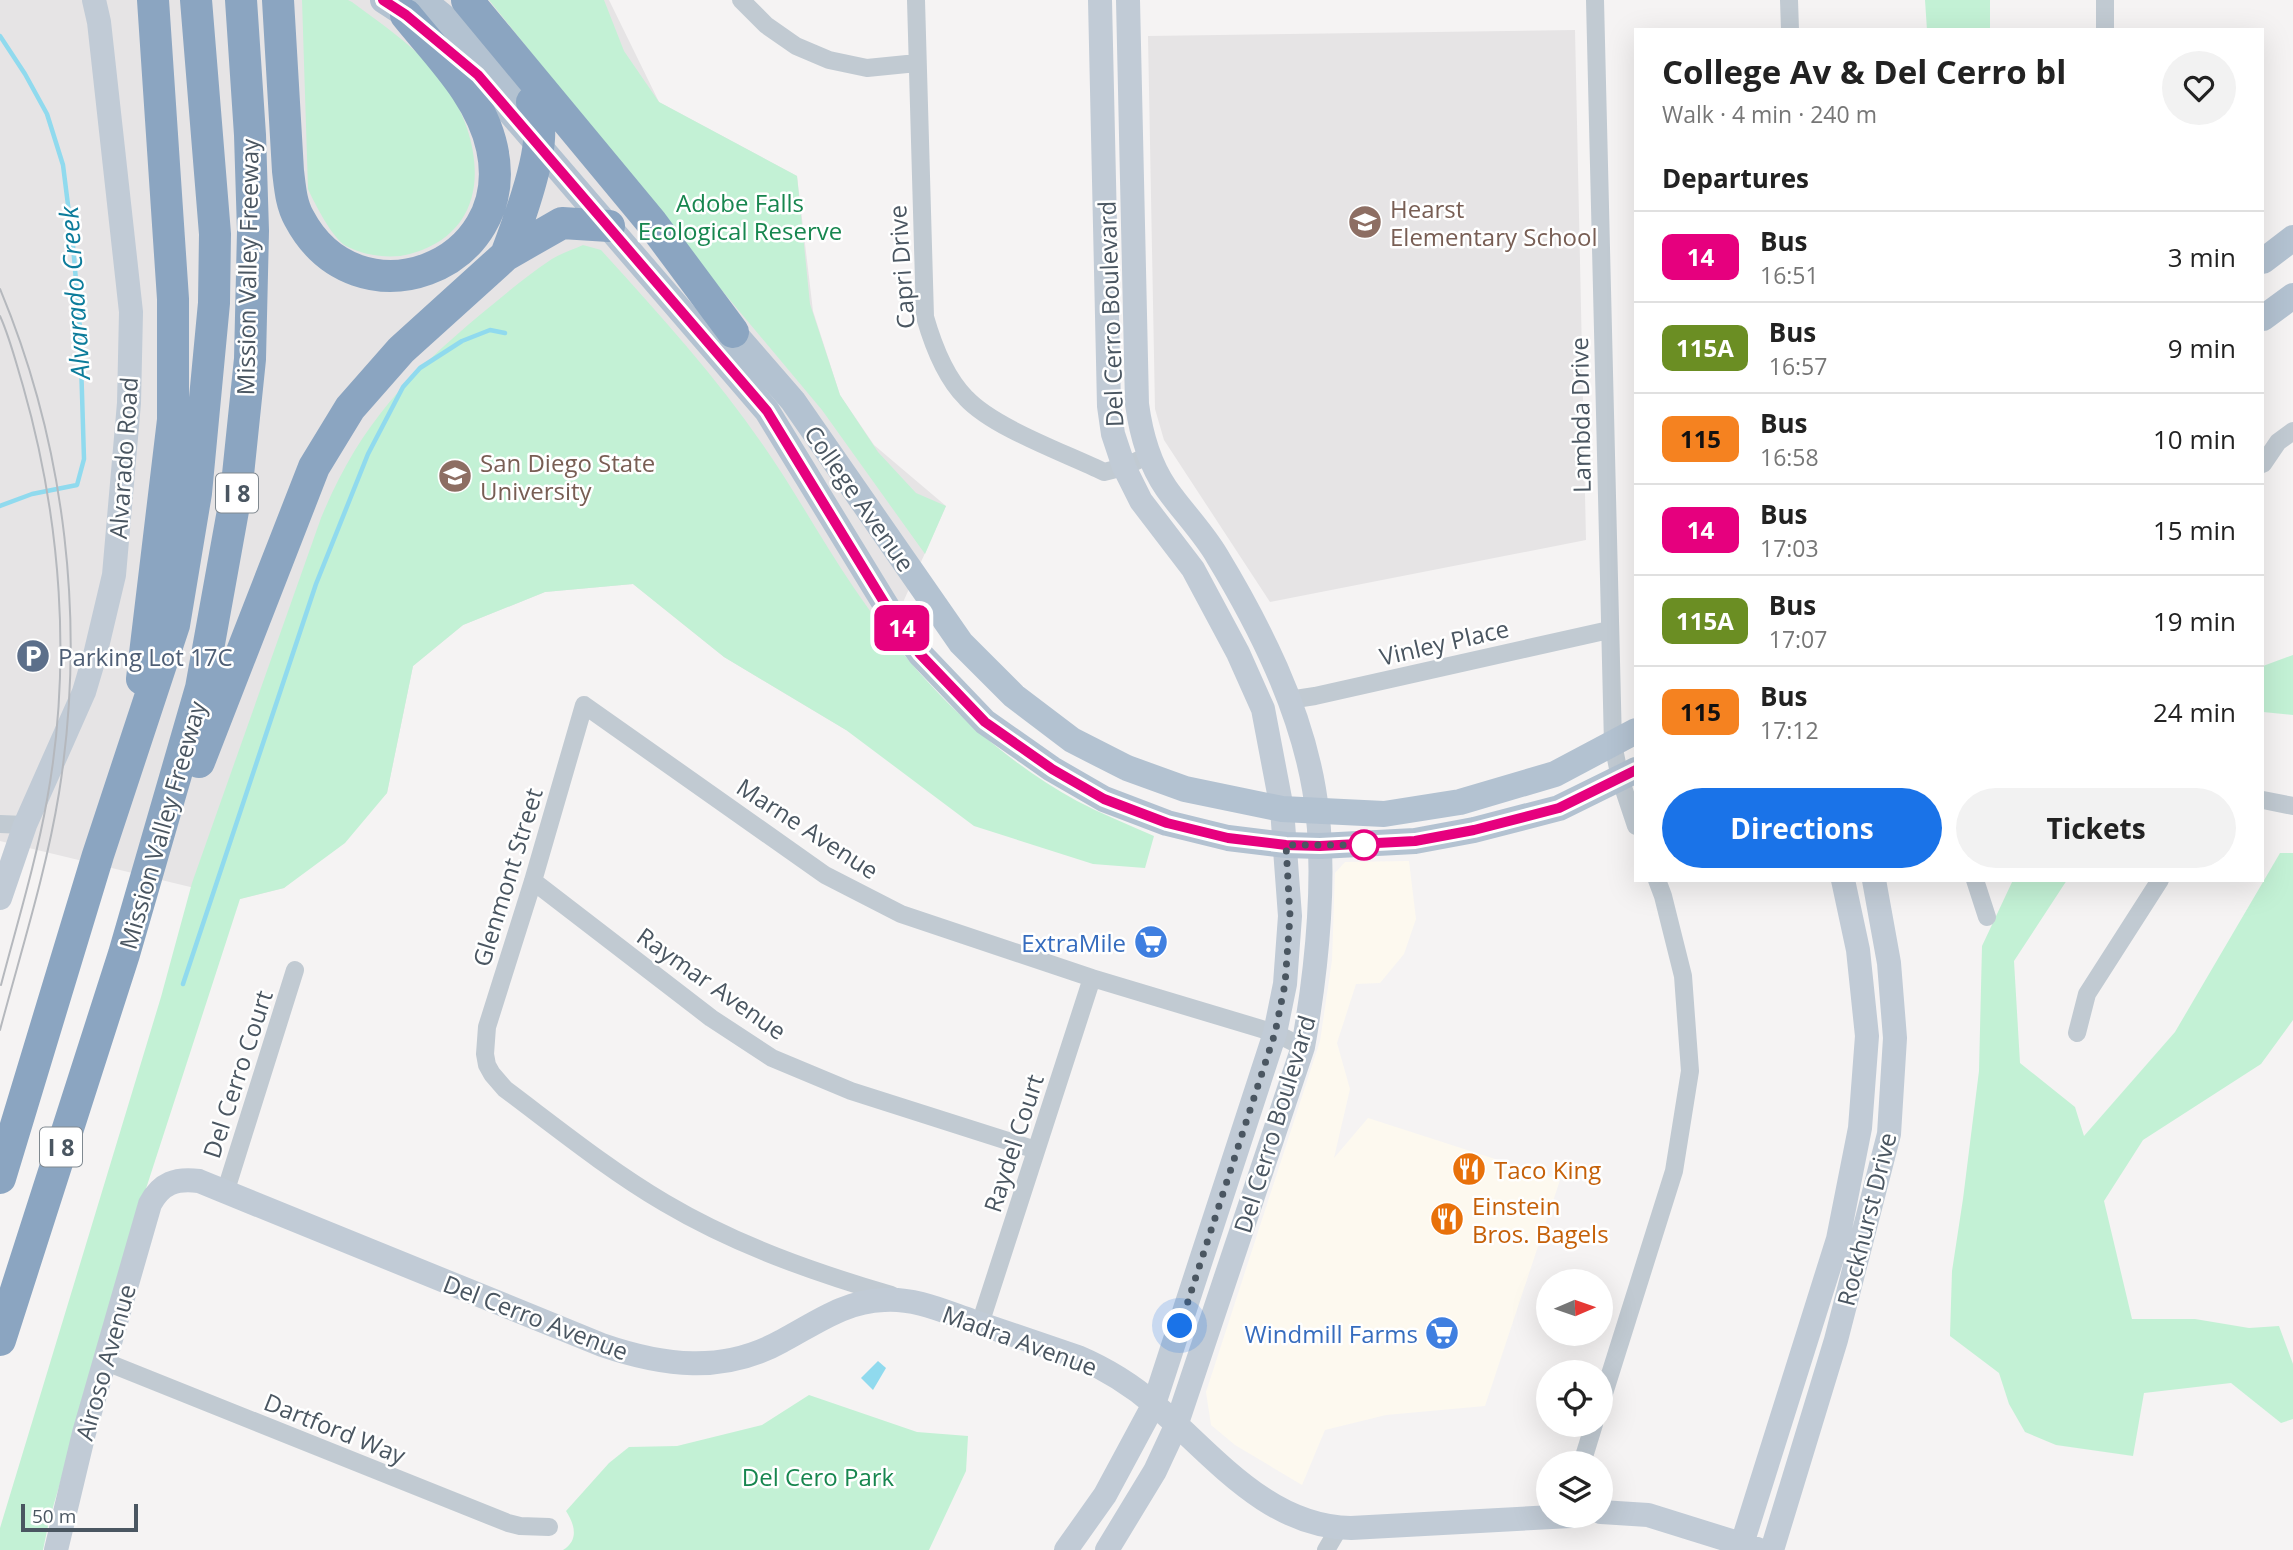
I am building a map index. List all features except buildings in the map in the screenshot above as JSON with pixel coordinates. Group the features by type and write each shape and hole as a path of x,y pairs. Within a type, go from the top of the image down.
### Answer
{"highway":[{"path":"134,0 144,43 165,173"},
{"path":"134,749 173,420 173,299 153,0"},
{"name":"Mission Valley Freeway","path":"0,1178 98,855 174,625 197,492 214,303 215,234 196,0"},
{"name":"Mission Valley Freeway","path":"0,1340 124,954 201,688 236,494 250,359 253,231 241,0"},
{"path":"278,0 288,171 291,195 298,216 320,247 334,259 361,272 389,278 424,271 442,264 461,250 476,234 487,214 495,188 492,148 478,108 404,5"},
{"path":"467,0 652,223 733,332"},
{"path":"506,255 519,221 538,147 539,128 532,102"},
{"path":"124,954 314,467 350,408 401,350 506,255 562,223 609,226"}],"main road":[{"name":"College Avenue","path":"404,5 482,48 532,102 793,401 961,643 1014,696 1072,740 1128,768 1185,789 1282,809 1384,814 1460,802 1555,774 1634,732"},
{"name":"College Avenue","path":"404,5 478,75 767,411 890,612 920,654 985,722 1052,769 1104,799 1167,823 1214,835 1286,845 1320,846 1415,841 1474,830 1559,808 1628,774"},
{"path":"2264,260 2293,238"},
{"path":"2264,317 2293,296"}],"street":[{"name":"Alvarado Road","path":"0,898 25,825 84,692 114,575 129,403 131,312 99,22 94,0"},
{"path":"741,0 766,25 796,46 829,60 867,68 917,63"},
{"name":"Capri Drive","path":"916,0 925,317 935,352 965,398 996,421 1104,472 1124,467 1149,455"},
{"name":"Del Cerro Boulevard","path":"1066,1550 1105,1495 1154,1404 1275,1033 1285,984 1290,916 1282,809 1263,709 1238,653 1193,569 1141,501 1124,467 1113,434 1109,406 1101,0"},
{"name":"Del Cerro Boulevard","path":"1107,1550 1149,1481 1176,1426 1303,1047 1313,989 1320,846 1318,812 1310,767 1289,700 1264,640 1216,553 1165,486 1149,455 1140,428 1128,0"},
{"name":"Lambda Drive","path":"1595,0 1609,631 1614,744 1628,774 1634,813"},
{"path":"1789,0 1790,28"},
{"path":"2105,0 2105,28"},
{"path":"2264,463 2278,442 2293,431"},
{"name":"Vinley Place","path":"1289,700 1609,631"},
{"name":"Glenmont Street","path":"487,1065 487,1027 584,705"},
{"name":"Marne Avenue","path":"584,705 825,874 901,914 1092,978 1275,1033 1303,1047"},
{"path":"2264,800 2293,806"},
{"path":"0,824 25,825"},
{"name":"Raymar Avenue","path":"533,881 711,1018 772,1058 851,1091 1036,1150"},
{"path":"1613,1365 1674,1171 1690,1071 1683,976 1658,882"},
{"name":"Rockhurst Drive","path":"1751,1547 1838,1239 1860,1128 1867,1036 1858,950 1843,882"},
{"name":"Rockhurst Drive","path":"1772,1550 1836,1339 1889,1134 1895,1038 1889,963 1874,882"},
{"path":"1976,882 1987,917"},
{"path":"2077,1033 2087,994 2159,882"},
{"name":"Del Cerro Court","path":"225,1193 295,970"},
{"name":"Raydel Court","path":"980,1324 1092,978"},
{"name":"Madra Avenue","path":"487,1065 505,1089 623,1177 734,1239 800,1266 980,1324 1104,1368 1154,1404 1235,1479 1279,1509 1316,1524 1339,1528 1536,1517"},
{"name":"Del Cerro Avenue","path":"170,1182 199,1181 602,1345 630,1355 663,1362 696,1364 739,1357 781,1342 845,1307 863,1302 908,1300"},
{"name":"Airoso Avenue","path":"56,1550 84,1433 150,1204 155,1193 170,1182"},
{"name":"Dartford Way","path":"106,1362 508,1523 520,1527 549,1527"},
{"path":"1613,1513 1648,1515 1751,1547"},
{"path":"1326,1550 1339,1528"}],"shaded area":[{"name":"San Diego State University","path":"0,0 609,0 659,102 797,176 813,311 840,395 874,445 946,506 846,730 724,657 633,584 545,592 463,625 413,666 387,793 284,888 240,899 0,841"},
{"name":"Hearst Elementary School","path":"1575,30 1586,540 1270,602 1164,440 1155,409 1148,36"},
{"path":"1409,861 1416,919 1404,954 1380,983 1356,984 1337,1043 1350,1089 1334,1158 1368,1118 1560,1180 1485,1406 1386,1415 1325,1430 1302,1485 1235,1445 1211,1425 1206,1392 1320,1041 1332,960 1335,873 1345,862"}],"green space":[{"path":"302,0 352,2 415,51 447,87 469,134 474,159 474,183 469,205 457,225 439,241 405,255 370,254 341,242 319,212 308,189"},
{"name":"Adobe Falls Ecological Reserve","path":"489,0 604,0 624,51 659,102 797,176 810,304 840,395 878,452 916,493 946,506 925,554 822,410 709,275"},
{"path":"1925,0 1990,0 1990,28 1927,28"},
{"path":"583,245 601,250 685,345 745,419 854,588 926,680 982,734 1043,781 1086,806 1154,836 1145,868 1093,864 974,826 846,730 724,657 633,584 545,592 463,625 413,666 387,793 345,843 284,888 240,899 142,1201 49,1521 43,1550 0,1550 0,1528 161,997 192,883 321,518 351,456 407,382 454,337 523,280 553,259"},
{"path":"2293,655 2293,715 2264,712 2264,666"},
{"path":"2280,853 2293,853 2293,1020 2261,1064 2143,1140 2104,1201 2132,1319 2195,1319 2249,1328 2279,1326 2293,1364 2293,1419 2281,1423 2231,1383 2144,1393 2133,1456 2056,1445 2025,1432 2009,1404 1999,1373 1950,1336 1952,1271 1979,1071 1982,946 2012,882 2066,882 2014,961 2020,1063 2075,1107 2084,1136 2175,1032"},
{"name":"Del Cero Park","path":"809,1395 917,1432 968,1436 966,1471 929,1550 563,1550 571,1542 574,1532 566,1511 609,1463 629,1447 677,1446 762,1425"}],"water":[{"path":"878,1361 886,1368 873,1390 861,1378"}],"waterway":[{"name":"Alvarado Creek","path":"0,36 47,114 63,165 80,329 84,459 77,485 32,494 0,506"},
{"path":"183,984 316,584 368,454 403,387 420,368 462,341 490,330 505,333"}],"tram line":[{"path":"0,289 23,349 55,473 70,601 67,729 59,793 40,882 0,1030"},
{"path":"0,316 23,386 46,488 59,592 60,644 55,748 47,800 32,870 1,985"}],"bus line":[{"name":"14","path":"383,0 406,15 478,75 767,411 890,612 920,654 985,722 1052,769 1104,799 1167,823 1228,838 1320,846 1415,841 1474,830 1559,808 1634,771"}],"place":[{"name":"Hearst Elementary School","path":"1365,222"},
{"name":"San Diego State University","path":"455,476"},
{"name":"Parking Lot 17C","path":"33,656"},
{"name":"ExtraMile","path":"1151,942"},
{"name":"Taco King","path":"1469,1169"},
{"name":"Einstein Bros. Bagels","path":"1447,1219"},
{"name":"Windmill Farms","path":"1442,1333"}],"route":[{"path":"1180,1326 1275,1033 1285,984 1290,916 1286,845 1364,845"}]}
